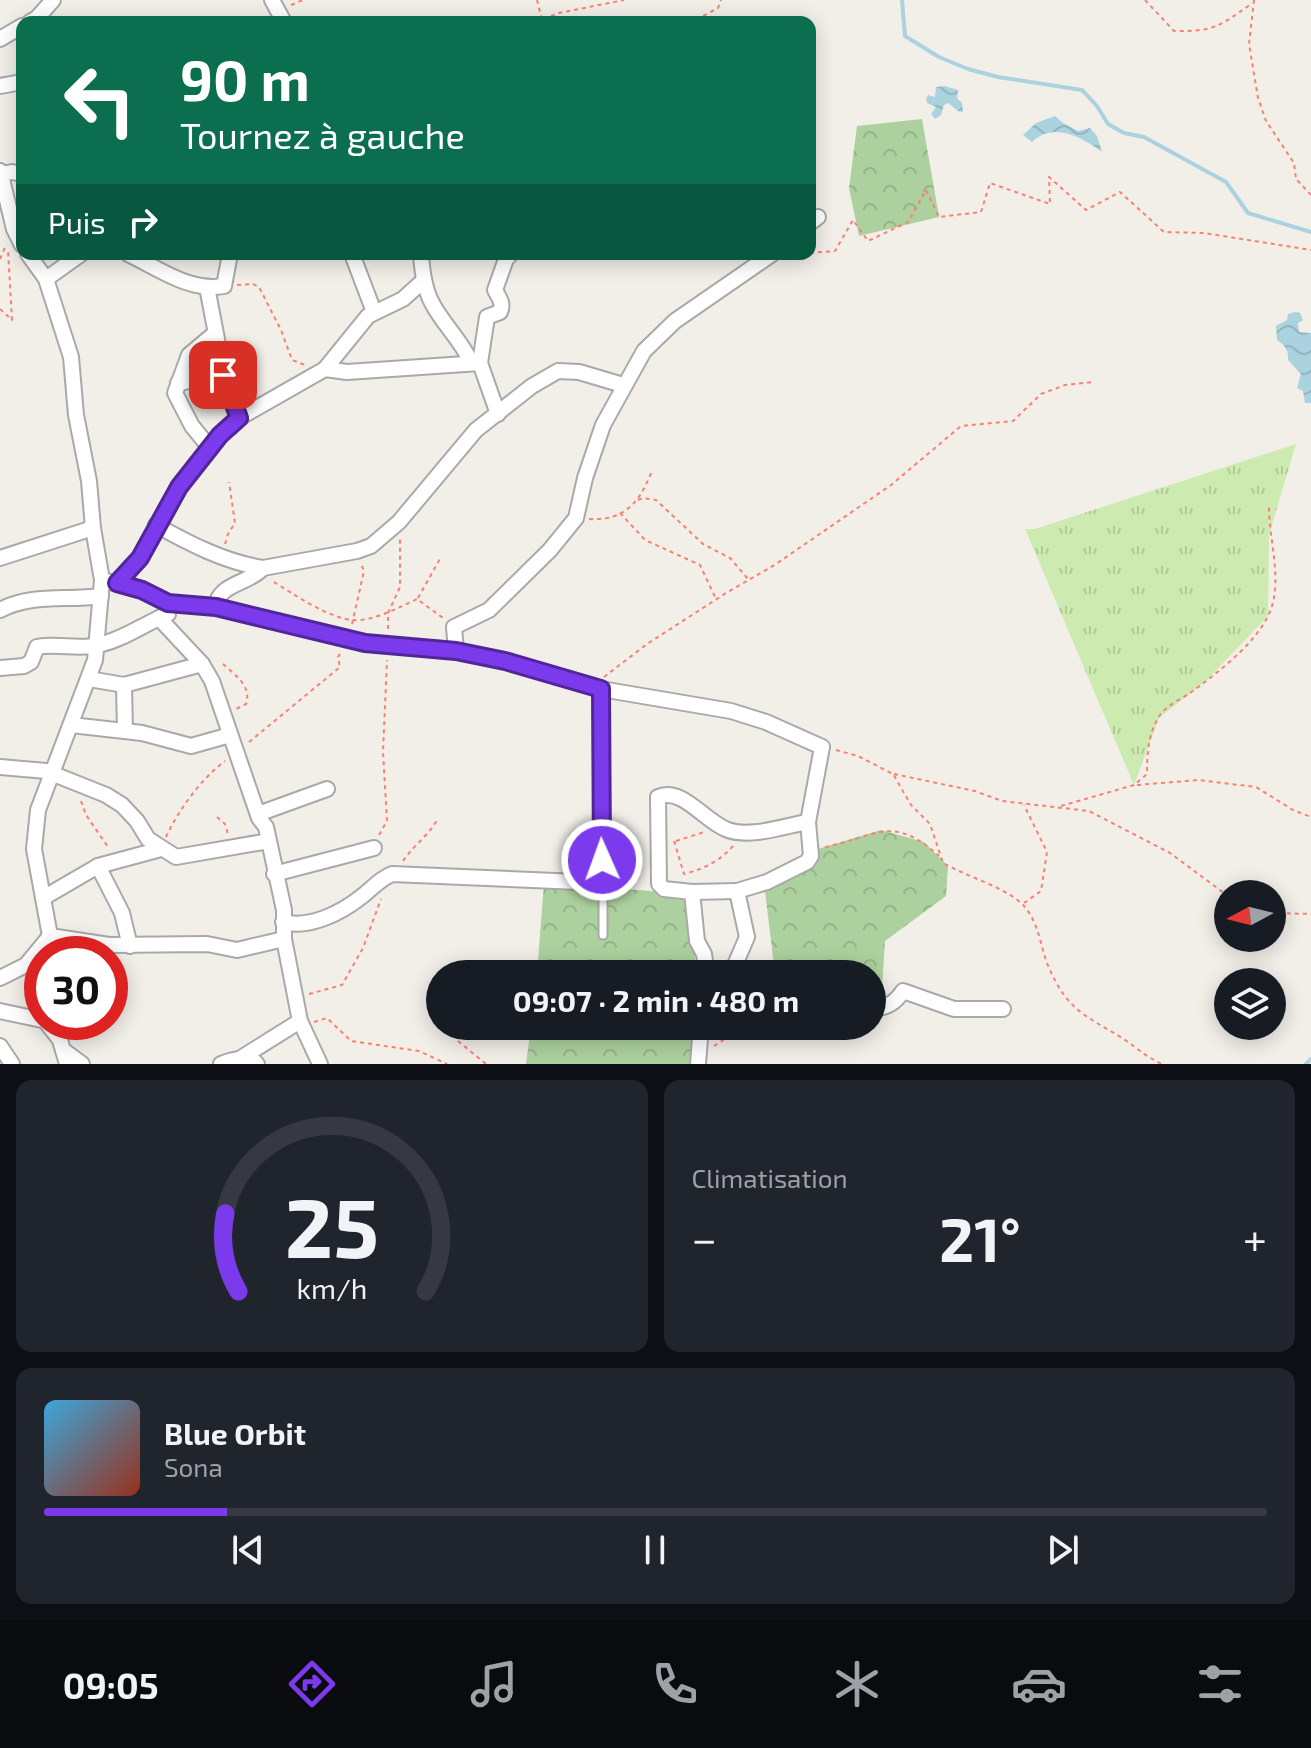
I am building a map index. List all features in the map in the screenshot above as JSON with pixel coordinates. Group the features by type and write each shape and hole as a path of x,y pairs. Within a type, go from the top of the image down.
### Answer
{"street":[{"path":"39,16 53,0"},
{"path":"1,172 15,243"},
{"path":"32,260 46,279 71,357 76,415 89,481 102,580 97,645 89,679 38,810 34,849 50,936"},
{"path":"46,279 73,260"},
{"path":"139,260 162,272 207,287 224,286 229,260"},
{"path":"354,260 374,312"},
{"path":"421,260 423,281 432,304 475,362 498,414"},
{"path":"475,362 487,317 502,309 495,290 506,260"},
{"path":"456,651 454,627 489,610 550,550 576,518 603,425 644,351 675,321 763,260"},
{"path":"117,583 140,558 179,487 239,418 325,369 374,312 403,299 423,281"},
{"path":"207,287 223,375 239,418"},
{"path":"210,448 181,408 175,393 189,355 214,334"},
{"path":"325,369 347,372 475,362"},
{"path":"216,607 222,590 261,570 371,546 399,522 476,430 532,386 558,371 579,372 623,385"},
{"path":"178,383 223,375"},
{"path":"156,525 184,541 261,570"},
{"path":"0,558 93,528"},
{"path":"102,580 142,590 168,603 216,607 347,639 456,651 505,661 601,689 731,711 766,722 822,747 808,822 811,856 807,862 767,882 737,891 664,889 659,884 658,797 674,795 730,831 755,831 808,822"},
{"path":"0,610 33,598 73,600 101,596"},
{"path":"0,668 24,666 31,662 37,647 97,645 131,634 192,603"},
{"path":"159,618 202,664 212,681 258,814 266,827 276,865 274,874 284,910 284,939 301,1023 320,1064"},
{"path":"89,679 124,685 202,664"},
{"path":"124,685 125,731"},
{"path":"283,922 293,925 334,915 386,876 603,883 601,689"},
{"path":"71,725 142,733 191,746 230,735"},
{"path":"0,767 37,769 106,795 122,805 148,839 176,857 269,841"},
{"path":"258,814 327,789"},
{"path":"274,874 374,848"},
{"path":"43,898 98,866 161,849"},
{"path":"98,866 122,913 130,946 207,944 237,950 284,939"},
{"path":"737,891 747,937 737,960"},
{"path":"692,892 697,941 705,960"},
{"path":"0,978 24,966"},
{"path":"886,1006 897,1000 903,991 954,1009 1003,1009"},
{"path":"0,1011 24,1016"},
{"path":"241,1058 301,1023"},
{"path":"0,1046 12,1064"},
{"path":"65,1057 82,1064"},
{"path":"221,1064 232,1058 252,1059 257,1064"}],"lane":[{"path":"603,883 603,935"}],"path":[{"path":"553,16 624,0"},
{"path":"703,16 718,8 721,0"},
{"path":"1145,0 1174,31 1201,32 1223,23 1253,2"},
{"path":"1253,2 1249,44 1258,98 1266,121 1294,163 1296,179 1311,195"},
{"path":"816,253 835,251 853,220 868,241 908,222 926,190 939,217 981,212 990,183 1050,204 1049,177 1086,210 1120,192 1164,232 1204,233 1311,250"},
{"path":"0,309 12,320 15,243"},
{"path":"224,286 256,285 281,330 292,360 325,369"},
{"path":"601,689 605,675 613,668 716,599 776,564 891,485 961,426 1013,421 1041,394 1065,385 1093,382"},
{"path":"576,518 607,520 633,506 651,473"},
{"path":"222,557 228,534 235,523 229,482"},
{"path":"638,500 656,500 703,544 730,558 749,580"},
{"path":"1134,785 1147,774 1148,742 1161,714 1241,652 1268,616 1277,581 1269,535 1269,507"},
{"path":"620,513 645,540 700,565 716,599"},
{"path":"374,848 387,821 383,752 388,613 400,587 399,522"},
{"path":"161,849 178,811 215,768 340,667 338,657 353,620 364,571 357,551"},
{"path":"261,570 306,603 353,620 388,613 417,599 441,557"},
{"path":"417,599 454,627"},
{"path":"223,664 243,682 248,696 246,704 224,714"},
{"path":"822,747 858,756 893,774 975,791 1002,801 1089,811 1170,853 1214,886"},
{"path":"893,774 911,805 930,824 943,863 1023,904 1038,927 1047,963 1057,985 1076,1009 1124,1039 1146,1057 1162,1064"},
{"path":"1061,806 1134,785 1198,780 1256,787 1293,810 1311,817"},
{"path":"78,784 86,815 116,862"},
{"path":"1023,904 1041,891 1047,852 1024,805"},
{"path":"217,817 225,824 232,846"},
{"path":"297,998 342,985 363,948 382,897 386,876 412,847 430,833 437,820"},
{"path":"720,826 674,842 684,874 701,870 720,858 743,831"},
{"path":"811,856 818,849 842,845 848,840 881,830 913,835 939,856"},
{"path":"1286,913 1311,914"},
{"path":"301,1023 327,1018 351,1041 419,1051 447,1064"},
{"path":"698,1058 724,1040"},
{"path":"458,1041 486,1064"}],"green space":[{"path":"922,119 939,217 859,236 849,188 857,126"},
{"path":"1296,444 1269,535 1268,616 1207,680 1159,718 1134,785 1025,529 1035,529"},
{"path":"881,830 924,842 948,866 946,896 885,941 884,960 773,960 764,883 818,849"},
{"path":"544,883 691,894 695,960 538,960"},
{"path":"529,1040 696,1040 696,1064 526,1064"}],"water":[{"path":"936,87 958,90 957,98 962,103 963,112 948,103 935,119 931,114 936,107 927,103 926,99 928,95 935,97"},
{"path":"1055,116 1078,131 1090,128 1097,136 1102,152 1086,141 1058,132 1040,136 1032,142 1023,135 1036,123"},
{"path":"1300,313 1303,320 1298,323 1299,332 1311,333 1311,403 1305,403 1303,391 1297,388 1301,374 1288,360 1286,348 1277,340 1276,326 1287,320 1288,314"}],"waterway":[{"path":"902,0 905,36 939,57 998,77 1082,90 1108,124 1124,133 1144,137 1226,182 1248,213 1311,232"},
{"path":"1306,1064 1311,1059"}],"route":[{"path":"223,375 239,418 220,435 179,487 140,558 117,583 142,590 168,603 216,607 365,643 456,651 505,661 601,689 602,860"}]}
